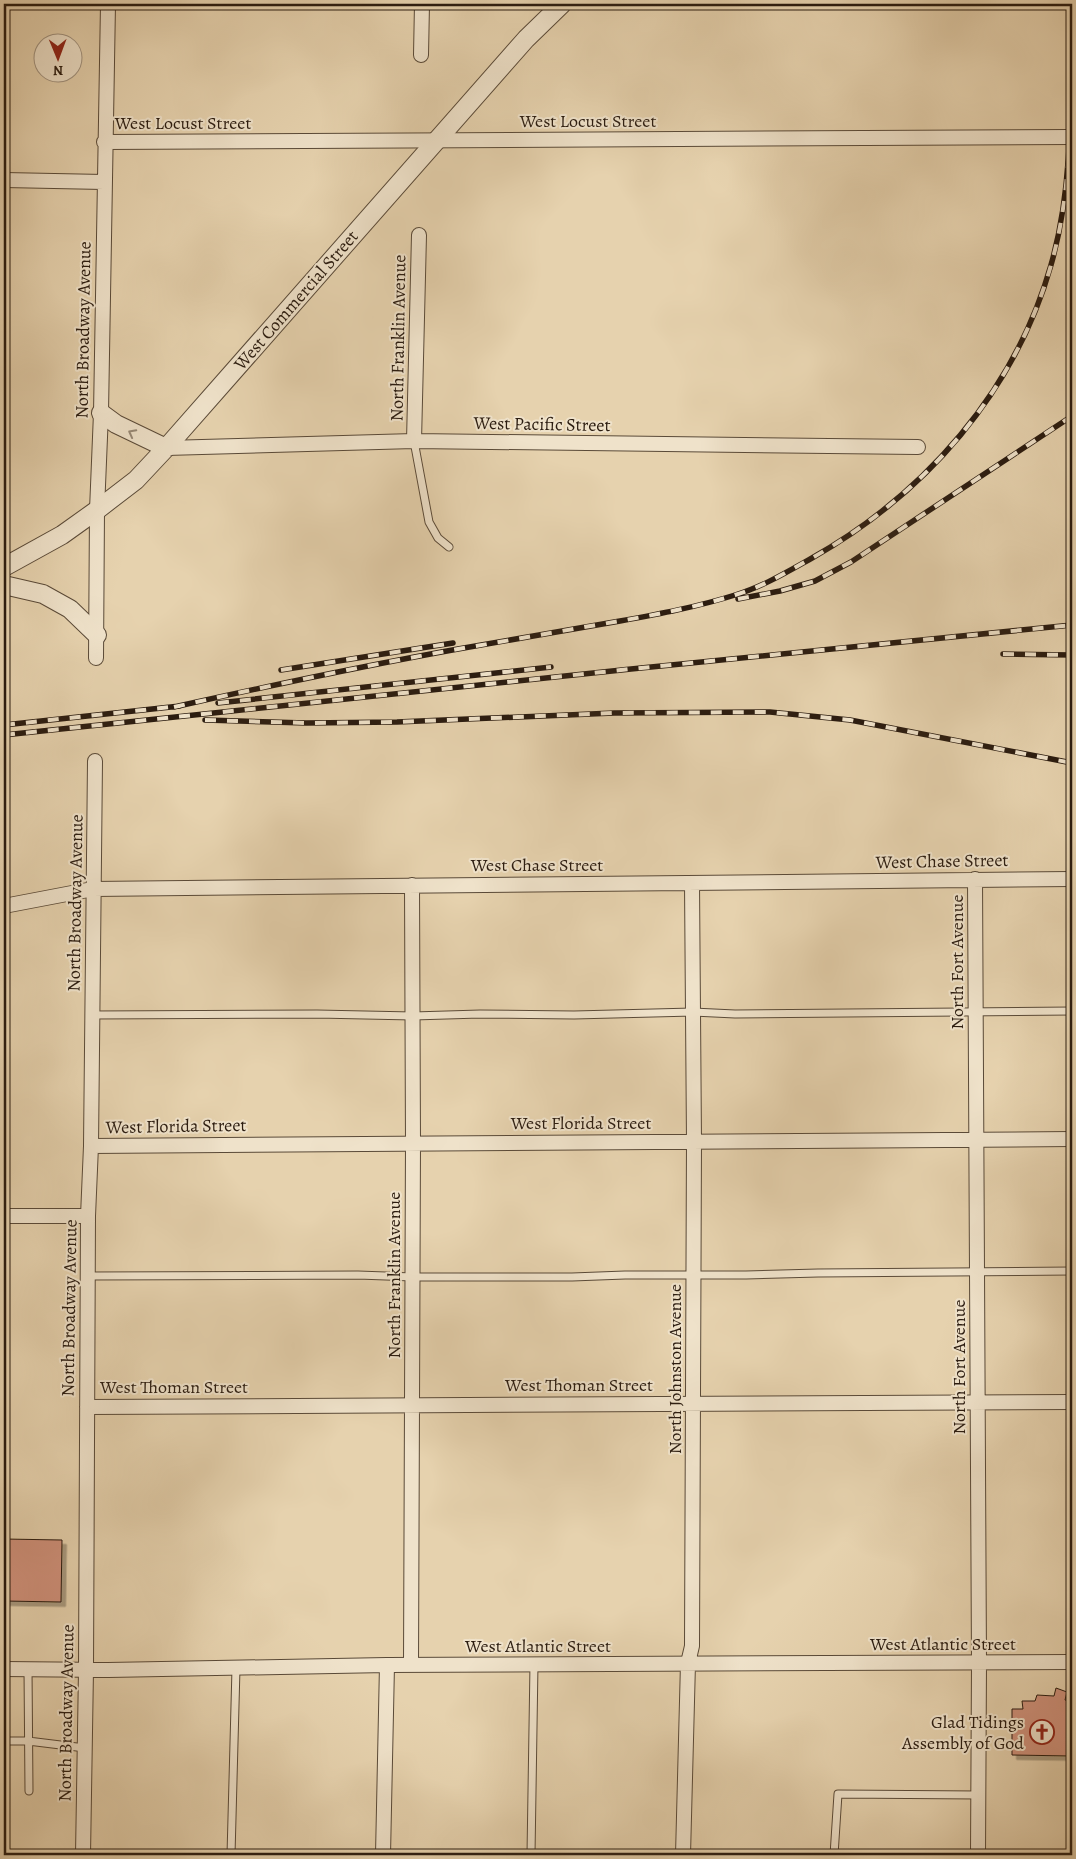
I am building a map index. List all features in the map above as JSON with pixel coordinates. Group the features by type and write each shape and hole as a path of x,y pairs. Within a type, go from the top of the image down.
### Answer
{"street":[{"name":"North Broadway Avenue","path":"96,658 97,510 101,413 104,142 108,4"},
{"path":"421,55 422,4"},
{"name":"West Commercial Street","path":"4,567 62,534 136,480 526,39 562,4"},
{"name":"West Locust Street","path":"104,142 1072,137"},
{"path":"4,180 104,182"},
{"name":"North Franklin Avenue","path":"414,441 419,235"},
{"path":"101,413 116,424 166,448"},
{"name":"West Pacific Street","path":"166,448 414,441 918,447"},
{"path":"4,585 42,594 70,609 97,635"},
{"name":"North Broadway Avenue","path":"82,1855 86,1670 88,1216 91,1146 95,761"},
{"name":"North Fort Avenue","path":"975,879 979,1663 978,1855"},
{"name":"West Chase Street","path":"4,906 94,890 1072,879"},
{"name":"North Johnston Avenue","path":"683,1855 688,1663 692,1646 694,1142 692,883"},
{"name":"North Franklin Avenue","path":"411,1666 413,1277 412,885"},
{"name":"West Florida Street","path":"91,1146 1072,1139"},
{"path":"4,1216 88,1216"},
{"name":"West Thoman Street","path":"87,1407 978,1404 1072,1402"},
{"name":"West Atlantic Street","path":"4,1669 86,1670 387,1665 1072,1662"},
{"path":"382,1855 387,1665"}],"lane":[{"path":"414,441 429,522 438,538 449,547"},
{"path":"92,1015 317,1014 413,1016 693,1012 735,1014 1072,1011"},
{"path":"88,1276 694,1276 1072,1271"},
{"path":"531,1855 534,1664"},
{"path":"231,1855 236,1668"},
{"path":"28,1669 29,1791"},
{"path":"4,1741 28,1741 85,1748"},
{"path":"834,1855 838,1794 978,1795"}],"building":[{"path":"4,1539 62,1540 61,1602 4,1601"},
{"name":"Glad Tidings Assembly of God","path":"1056,1688 1067,1692 1065,1700 1072,1702 1072,1756 1012,1755 1012,1709 1023,1709 1022,1701 1035,1701 1037,1695 1054,1696"}],"railway":[{"path":"174,707 351,669 649,616 721,599 755,588 812,558 853,532 892,503 928,471 960,435 989,397 1014,355 1035,311 1051,265 1059,233 1068,168 1071,103 1071,4"},
{"path":"738,599 780,591 815,581 851,562 1072,416"},
{"path":"4,735 1072,625"},
{"path":"281,670 453,643"},
{"path":"1003,654 1072,655"},
{"path":"218,703 551,667"},
{"path":"4,725 180,706"},
{"path":"205,720 306,723 397,722 614,713 770,712 850,720 1072,763"}],"place":[{"name":"Glad Tidings Assembly of God","path":"1042,1732"}]}
